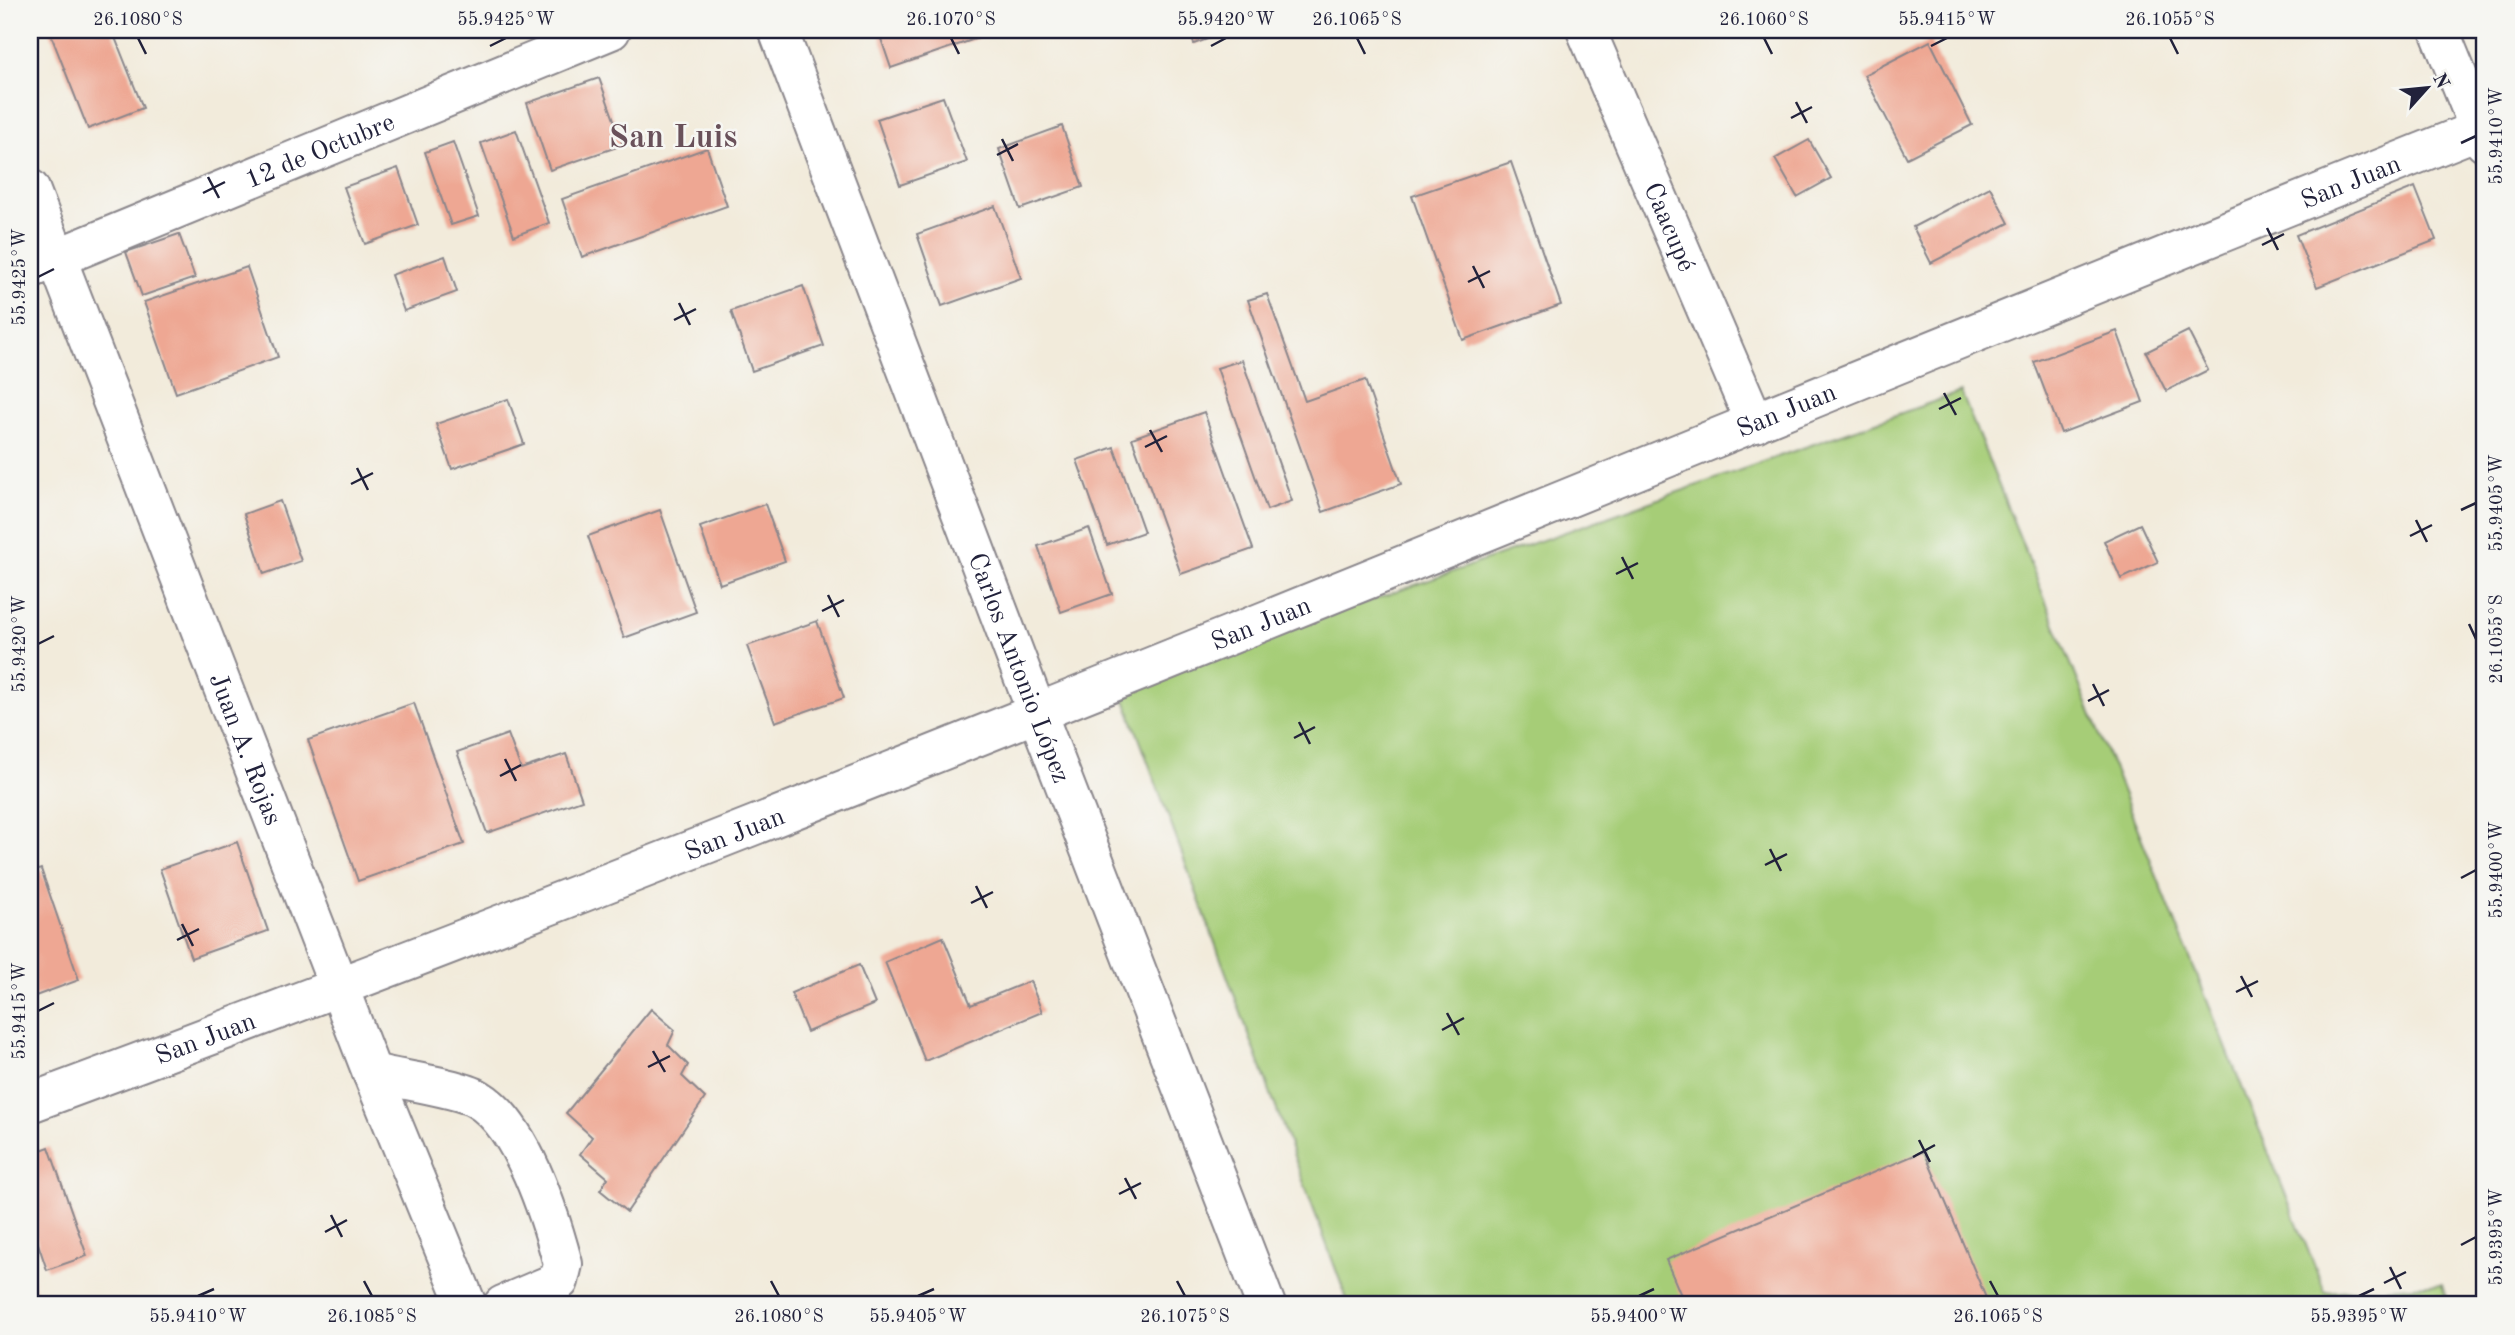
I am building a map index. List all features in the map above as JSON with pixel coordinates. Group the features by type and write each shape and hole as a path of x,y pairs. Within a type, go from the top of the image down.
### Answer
{"street":[{"name":"12 de Octubre","path":"43,264 611,30"},
{"name":"Carlos Antonio López","path":"778,30 1037,713 1266,1305"},
{"name":"Caacupé","path":"1586,30 1755,423"},
{"path":"2440,30 2484,133"},
{"name":"San Juan","path":"30,1103 342,988 1037,713 2484,133"},
{"name":"Juan A. Rojas","path":"30,190 43,264 342,988 372,1073 467,1305"},
{"path":"372,1073 475,1097 500,1115 517,1138 563,1264 559,1280 503,1305"}],"green space":[{"path":"1961,392 2325,1292 2442,1284 2448,1305 1349,1305 1121,689"}],"building":[{"path":"49,30 112,30 143,108 88,129"},
{"path":"878,30 1001,30 891,68"},
{"path":"1189,30 1232,30 1194,44"},
{"path":"1930,41 1972,125 1907,158 1864,75"},
{"path":"599,78 623,145 550,170 527,103"},
{"path":"943,97 967,162 900,185 877,119"},
{"path":"1062,126 1083,187 1020,209 999,149"},
{"path":"516,130 549,223 514,236 481,143"},
{"path":"1809,140 1831,178 1797,197 1775,159"},
{"path":"453,142 479,216 451,225 425,152"},
{"path":"707,148 727,206 582,257 562,199"},
{"path":"1511,162 1561,305 1463,340 1412,196"},
{"path":"398,168 418,225 365,244 344,187"},
{"path":"1990,187 2009,223 1931,263 1913,227"},
{"path":"2415,187 2436,240 2317,287 2296,235"},
{"path":"995,206 1021,278 942,306 917,234"},
{"path":"179,234 195,278 142,296 126,252"},
{"path":"445,256 457,292 404,311 391,275"},
{"path":"247,267 278,357 176,393 144,302"},
{"path":"803,286 824,346 752,371 731,311"},
{"path":"1267,294 1305,401 1365,380 1401,484 1323,512 1248,300"},
{"path":"2117,331 2143,402 2061,433 2034,362"},
{"path":"2188,331 2208,370 2166,391 2146,352"},
{"path":"1242,360 1292,501 1267,510 1217,368"},
{"path":"508,399 524,444 452,469 436,424"},
{"path":"1204,412 1253,549 1181,574 1132,438"},
{"path":"1114,447 1144,532 1107,545 1077,460"},
{"path":"280,501 301,561 264,574 244,514"},
{"path":"765,504 785,561 720,584 700,527"},
{"path":"660,510 696,612 624,638 588,536"},
{"path":"2140,524 2158,562 2121,579 2104,541"},
{"path":"1089,528 1112,594 1061,612 1038,546"},
{"path":"817,621 844,698 775,722 747,646"},
{"path":"414,703 464,844 358,881 308,740"},
{"path":"508,734 521,769 566,754 582,800 487,833 457,752"},
{"path":"237,842 268,931 191,958 160,869"},
{"path":"41,869 79,980 30,998 30,873"},
{"path":"943,937 971,1005 1030,981 1042,1012 925,1061 885,962"},
{"path":"859,965 875,1004 807,1032 791,993"},
{"path":"651,1009 675,1030 668,1045 688,1065 682,1076 705,1098 627,1212 600,1190 608,1178 580,1154 592,1137 566,1113"},
{"path":"49,1147 87,1256 47,1270 30,1220 30,1154"},
{"path":"1924,1151 1989,1305 1685,1305 1666,1260"},
{"path":"30,1274 38,1297 30,1300"}],"district":[{"name":"San Luis","path":"673,135"}]}
